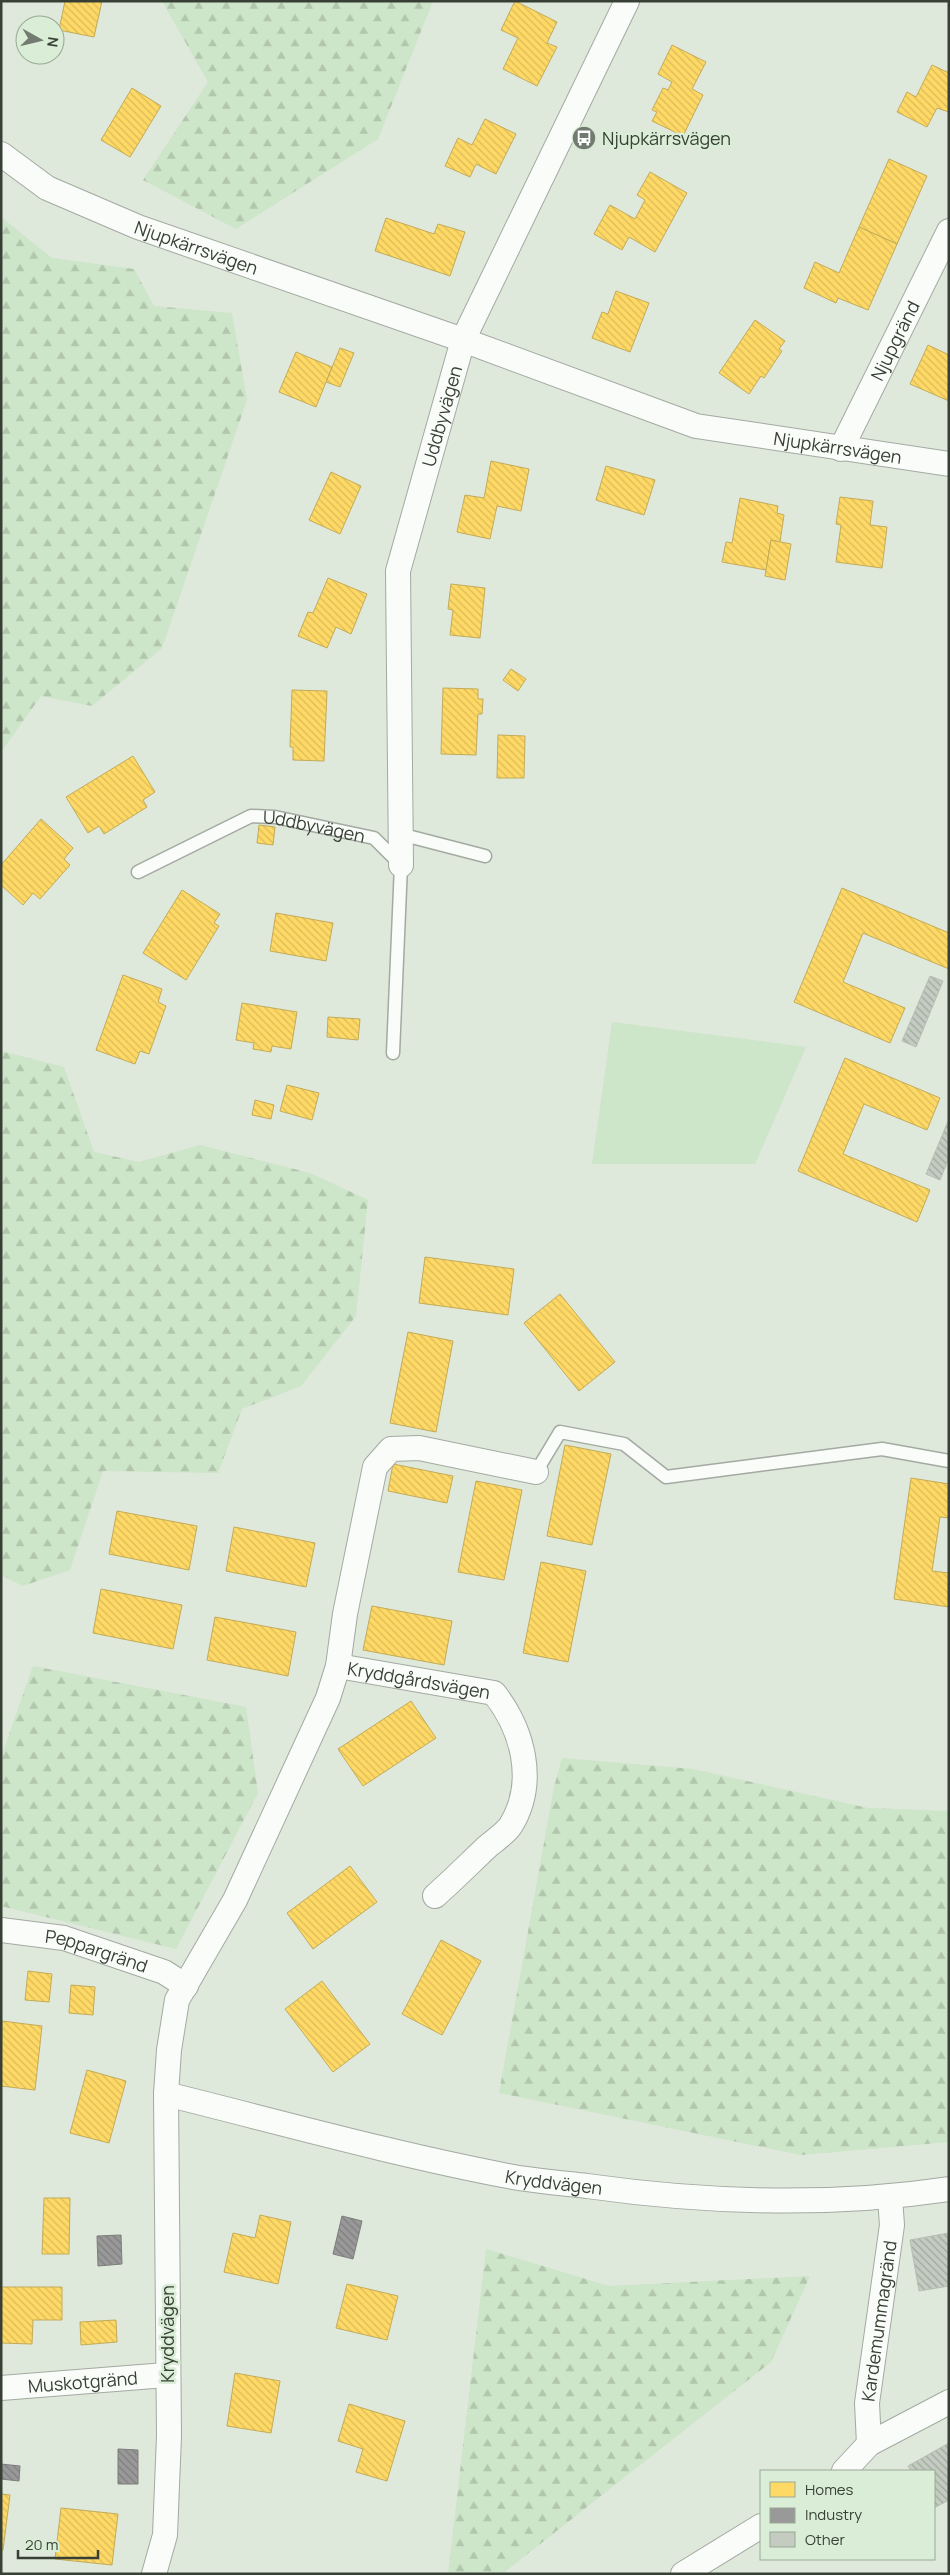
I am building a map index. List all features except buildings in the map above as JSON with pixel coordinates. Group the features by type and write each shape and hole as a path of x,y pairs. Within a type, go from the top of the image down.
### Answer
{"street":[{"name":"Uddbyvägen","path":"401,864 398,572 463,340 627,1"},
{"name":"Njupkärrsvägen","path":"1,154 47,188 138,227 463,340 696,426 949,464"},
{"name":"Njupgränd","path":"841,449 949,230"},
{"name":"Kryddgårdsvägen","path":"186,1986 235,1900 328,1698 338,1666 345,1614 375,1467 391,1448 419,1448 536,1472"},
{"name":"Kryddgårdsvägen","path":"338,1666 494,1693 508,1710 520,1739 524,1763 524,1793 510,1827 435,1896"},
{"name":"Peppargränd","path":"1,1930 64,1938 164,1972 186,1986"},
{"name":"Kryddvägen","path":"154,2574 164,2535 168,2436 166,2375 166,2094 169,2050 177,2000 186,1986"},
{"name":"Kryddvägen","path":"166,2094 337,2137 508,2176 680,2197 778,2202 890,2198 949,2189"},
{"name":"Kardemummagränd","path":"869,2444 867,2403 892,2225 890,2198"},
{"name":"Muskotgränd","path":"1,2388 166,2375"},
{"path":"845,2470 869,2444 949,2402"},
{"path":"683,2574 760,2527"}],"lane":[{"name":"Uddbyvägen","path":"138,872 251,816 275,817 374,838 401,864 393,1053"},
{"path":"400,834 485,856"},
{"path":"536,1472 560,1432 624,1444 666,1477 882,1449 949,1461"}],"green space":[{"path":"162,1 433,1 378,139 236,229 143,180 208,82"},
{"path":"1,217 52,258 134,269 154,306 232,313 247,400 162,648 92,706 41,696 1,752"},
{"path":"612,1022 806,1047 755,1164 592,1164"},
{"path":"1,1051 64,1067 94,1152 139,1162 200,1145 310,1173 368,1200 356,1316 301,1386 242,1409 218,1473 103,1471 70,1570 23,1586 1,1575"},
{"path":"33,1666 246,1707 258,1793 176,1949 1,1906 1,1757"},
{"path":"562,1758 693,1769 868,1808 949,1811 949,2142 801,2155 499,2093 554,1787"},
{"path":"486,2249 609,2286 810,2276 771,2362 502,2574 448,2574"}],"place":[{"name":"Njupkärrsvägen","path":"584,138"}]}
